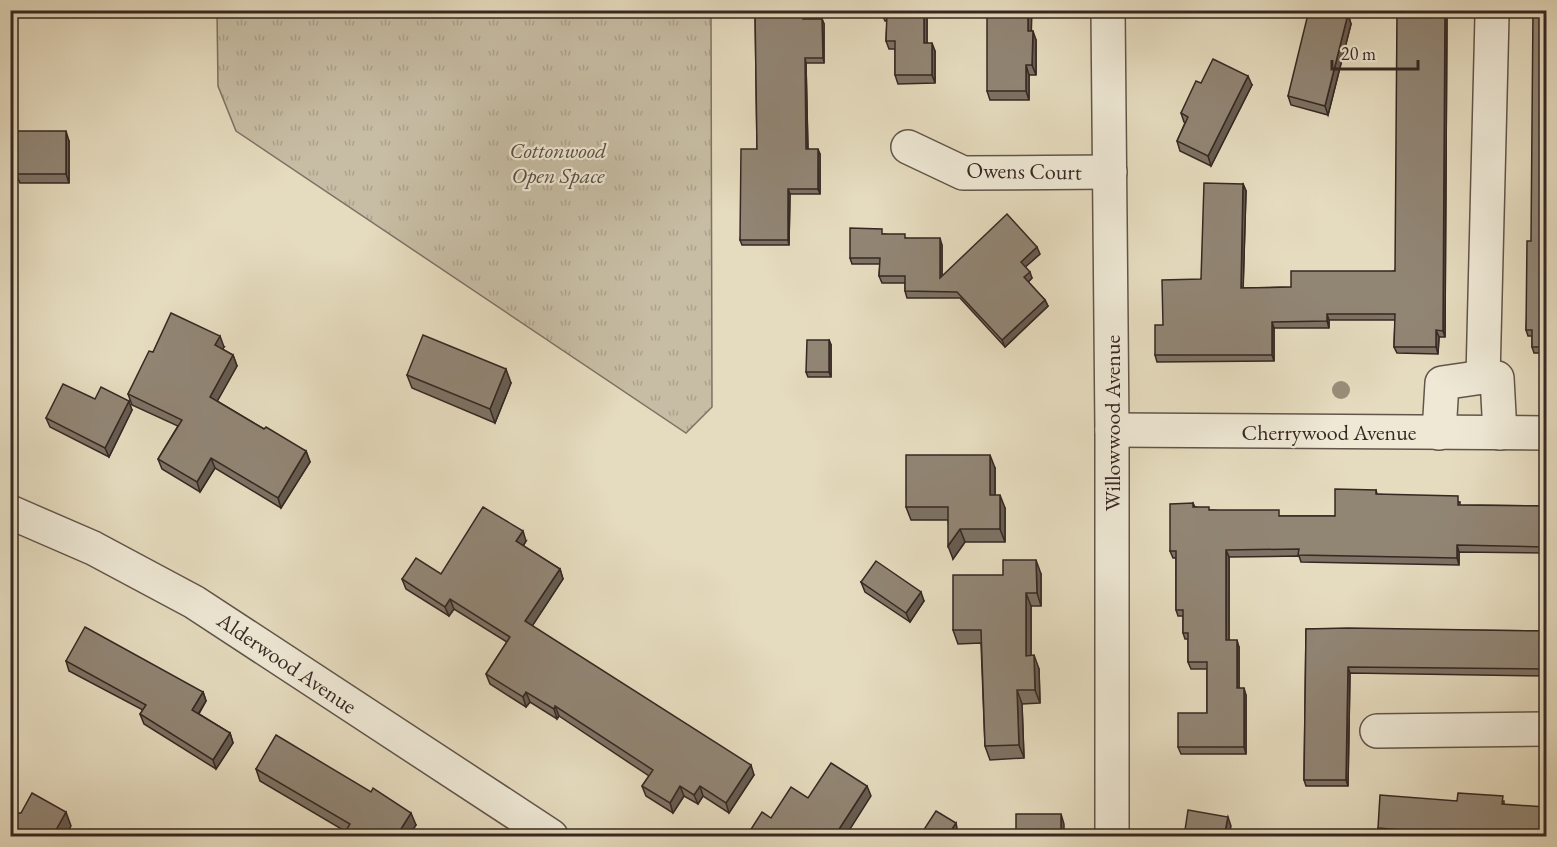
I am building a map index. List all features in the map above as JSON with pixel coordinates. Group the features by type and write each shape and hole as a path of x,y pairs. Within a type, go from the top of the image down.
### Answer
{"street":[{"name":"Willowwood Avenue","path":"1108,10 1112,430 1112,837"},
{"path":"1483,377 1492,16"},
{"name":"Owens Court","path":"908,147 963,173 1110,172"},
{"path":"1438,433 1442,383 1483,377 1497,378 1500,433"},
{"name":"Cherrywood Avenue","path":"1112,430 1546,433"},
{"name":"Alderwood Avenue","path":"10,512 93,548 194,602 550,837"},
{"path":"1377,731 1546,729"}],"green space":[{"name":"Cottonwood Open Space","path":"217,11 711,11 712,407 686,433 236,131 218,86"}],"building":[{"path":"755,10 803,10 803,19 822,19 823,58 805,58 806,149 818,149 818,189 788,189 788,240 740,240 741,149 757,149"},
{"path":"882,10 924,10 924,43 932,43 932,75 895,75 895,41 886,41 887,13 882,13"},
{"path":"987,10 1028,10 1028,31 1033,31 1032,65 1026,65 1026,91 987,91"},
{"path":"1309,10 1332,10 1348,14 1325,106 1288,96"},
{"path":"1397,10 1445,10 1443,331 1436,330 1436,347 1394,347 1395,314 1327,314 1327,321 1272,322 1272,355 1155,355 1155,325 1163,325 1162,280 1201,279 1204,183 1243,184 1241,288 1291,287 1291,271 1395,271"},
{"path":"1533,10 1546,10 1546,347 1532,347 1532,330 1526,330 1527,241 1531,241"},
{"path":"1213,59 1248,76 1208,156 1177,141 1188,117 1181,113 1196,81 1201,83"},
{"path":"16,131 66,131 66,174 16,174"},
{"path":"1007,214 1037,247 1021,262 1030,272 1024,277 1045,300 1002,340 957,292 905,291 905,276 879,276 880,258 850,258 850,228 882,229 882,234 905,234 905,238 940,238 940,278"},
{"path":"171,313 220,336 215,345 233,355 210,397 306,451 278,498 211,458 197,482 158,459 182,420 128,394 149,351 153,352"},
{"path":"423,335 506,369 490,409 407,375"},
{"path":"807,340 829,340 829,372 806,372"},
{"path":"63,384 95,399 101,387 129,401 105,448 46,418"},
{"path":"906,455 990,455 990,495 1000,495 1000,529 960,529 948,546 948,507 906,507"},
{"path":"1335,489 1376,490 1376,494 1458,496 1458,505 1546,506 1546,547 1457,545 1457,558 1298,555 1299,549 1226,550 1226,640 1237,640 1237,688 1244,688 1244,747 1178,747 1178,713 1207,713 1207,662 1188,662 1188,633 1183,633 1183,610 1176,610 1176,551 1170,551 1170,504 1193,503 1193,507 1209,507 1209,510 1279,510 1279,516 1335,516"},
{"path":"483,507 523,531 516,541 560,569 525,621 751,765 726,803 700,786 694,795 680,786 670,803 642,786 653,770 555,706 554,709 526,692 523,697 486,674 510,637 450,599 445,607 402,579 416,558 441,574"},
{"path":"1003,560 1036,560 1037,593 1026,593 1026,656 1034,655 1035,690 1017,690 1019,745 985,746 981,630 953,630 953,575 1003,575"},
{"path":"876,561 921,592 906,613 861,582"},
{"path":"85,627 203,692 192,710 230,733 213,760 140,714 146,705 66,661"},
{"path":"1306,629 1546,631 1546,669 1348,667 1346,780 1304,780"},
{"path":"276,735 371,792 373,788 411,813 396,837 342,837 350,824 256,769"},
{"path":"831,763 867,786 834,837 746,837 762,812 771,818 791,787 808,798"},
{"path":"32,793 66,812 52,837 10,837 10,813 21,813"},
{"path":"1458,793 1503,796 1502,804 1546,807 1546,837 1488,837 1378,828 1380,795 1457,801"},
{"path":"1188,810 1228,817 1224,837 1184,837"},
{"path":"936,811 956,823 947,837 931,837 923,831"},
{"path":"1016,814 1061,814 1061,837 1016,837"}]}
